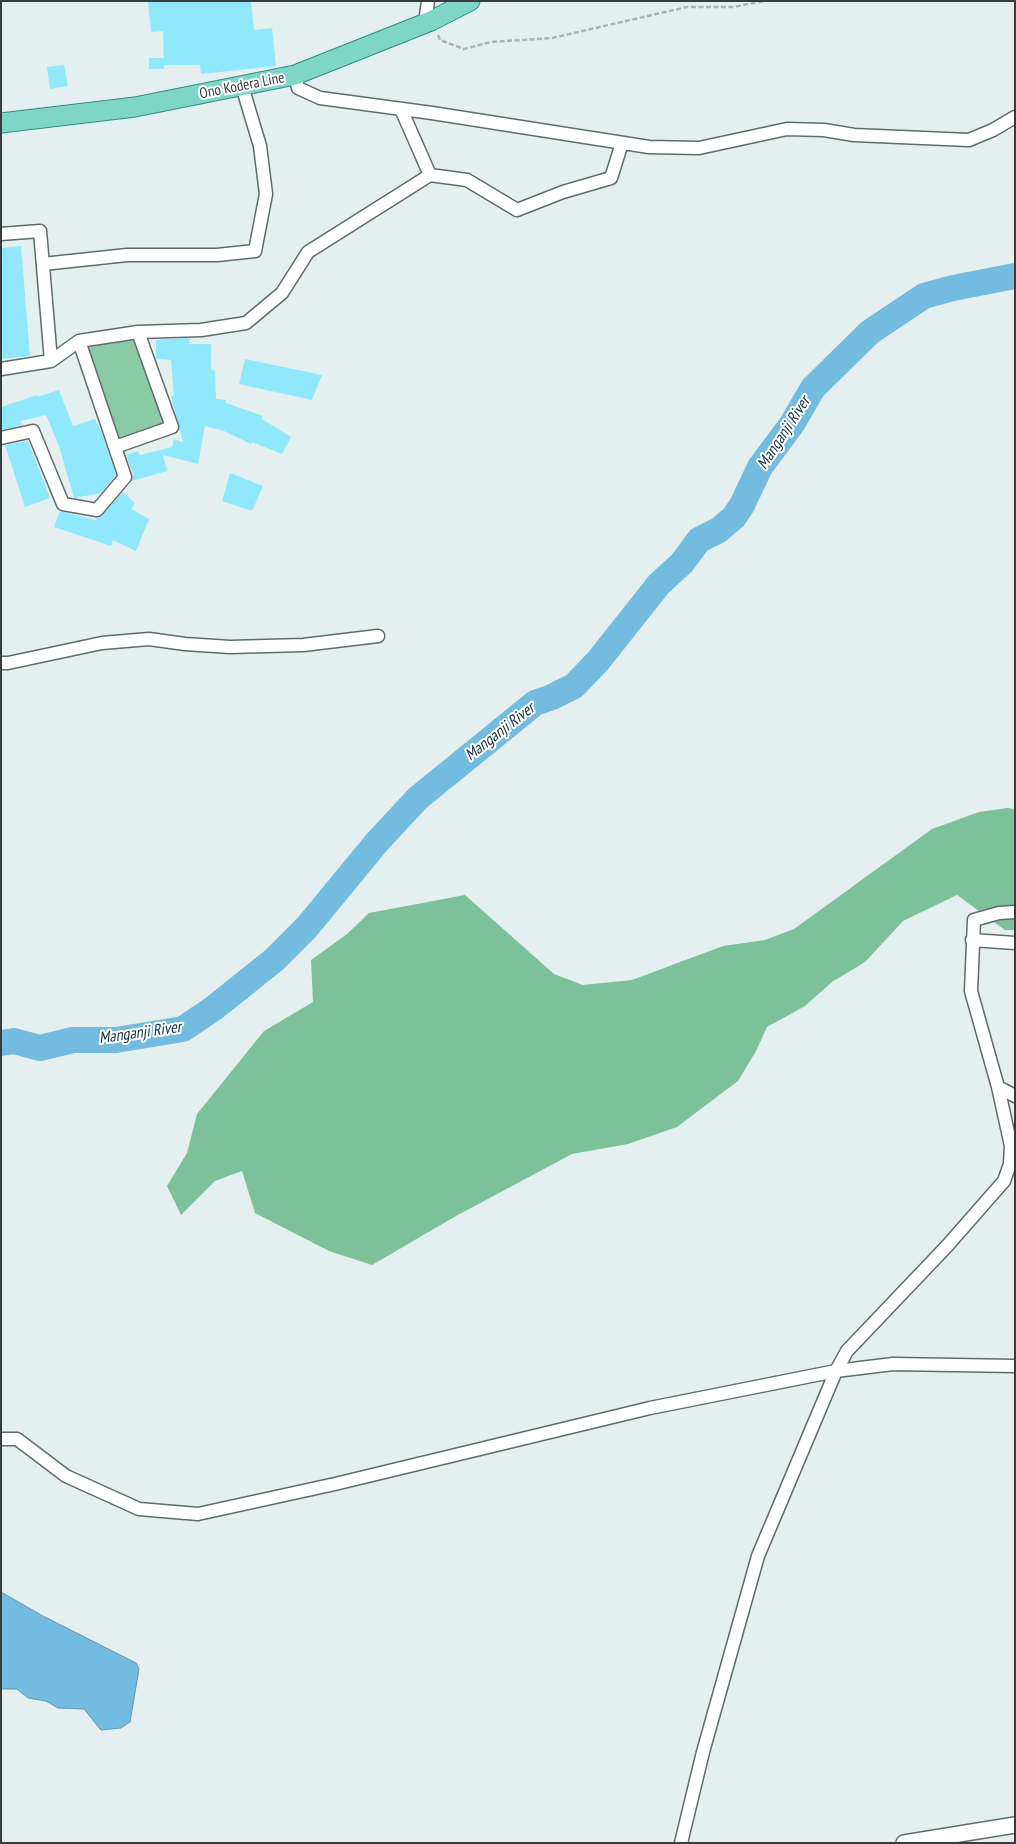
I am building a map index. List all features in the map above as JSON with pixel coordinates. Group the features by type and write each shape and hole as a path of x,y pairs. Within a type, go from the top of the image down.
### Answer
{"main road":[{"name":"Ono Kodera Line","path":"1,123 134,107 295,75 428,22 470,1"}],"street":[{"path":"428,1 428,22"},
{"path":"295,75 298,88 320,98 649,147 699,148 787,129 824,130 854,135 969,140 993,130 1015,117"},
{"path":"43,264 127,255 217,255 255,251 266,194 260,146 242,86"},
{"path":"401,109 430,175"},
{"path":"1,369 51,361 78,341 138,332 201,330 246,323 282,293 308,252 430,175 467,180 517,210 562,192 611,178 622,143"},
{"path":"1,234 40,231 51,361"},
{"path":"115,447 172,428 138,332"},
{"path":"1,438 33,431 63,504 97,510 125,478 78,341"},
{"path":"1,663 102,643 150,639 230,647 303,645 378,636"},
{"path":"681,1843 706,1743 758,1556 836,1370 847,1350 947,1246 1004,1181 1010,1164 1011,1146 998,1087 971,991 972,940 974,920 999,913 1015,912"},
{"path":"972,940 1015,943"},
{"path":"998,1087 1015,1096"},
{"path":"1,1439 17,1439 66,1476 139,1508 198,1514 335,1484 650,1408 836,1370 893,1364 1015,1366"},
{"path":"904,1843 1015,1825"}],"path":[{"path":"428,22 440,40 464,50 491,42 552,38 687,7 733,7 764,1"}],"green space":[{"path":"134,337 168,425 118,438 87,348"},
{"path":"1008,808 1015,809 1015,930 1005,930 957,895 903,921 865,962 832,982 805,1006 767,1027 756,1051 738,1081 677,1127 628,1144 572,1154 456,1216 372,1265 329,1251 255,1213 242,1171 215,1181 181,1215 167,1186 187,1153 197,1114 264,1031 313,1002 311,960 347,934 369,913 465,895 554,974 583,985 632,980 723,946 765,940 794,929 932,829 979,812"}],"water":[{"path":"1,1592 43,1616 136,1663 139,1669 130,1722 121,1728 101,1730 84,1709 58,1708 46,1701 28,1698 17,1689 1,1689"}],"building":[{"path":"148,1 251,1 254,30 272,28 276,66 201,74 200,65 164,65 163,31 151,32"},
{"path":"149,58 164,58 164,69 149,69"},
{"path":"64,65 68,86 50,89 47,67"},
{"path":"21,246 30,356 1,359 1,248"},
{"path":"190,338 189,344 211,344 211,370 215,371 216,399 226,400 226,403 263,416 262,419 291,437 282,454 252,442 251,444 224,431 205,426 198,464 163,455 167,471 132,481 133,474 126,455 138,451 140,455 172,447 174,439 183,442 171,396 174,396 171,360 156,359 156,340"},
{"path":"245,359 322,375 312,400 239,384"},
{"path":"59,390 73,426 95,419 103,436 116,475 101,493 74,498 59,446 46,415 20,421 22,425 1,430 1,407"},
{"path":"28,441 50,498 25,507 5,445"},
{"path":"230,473 263,486 252,511 222,501"},
{"path":"123,492 135,503 131,509 149,519 136,551 113,540 111,546 54,527 60,511 95,520"}],"waterway":[{"name":"Manganji River","path":"1,1043 14,1041 40,1048 73,1040 116,1040 183,1029 214,1008 274,960 307,927 377,842 418,798 535,703 574,686 598,661 659,584 682,563 699,540 719,530 734,517 742,505 760,467 792,424 813,388 870,332 924,296 953,288 1015,276"}]}
